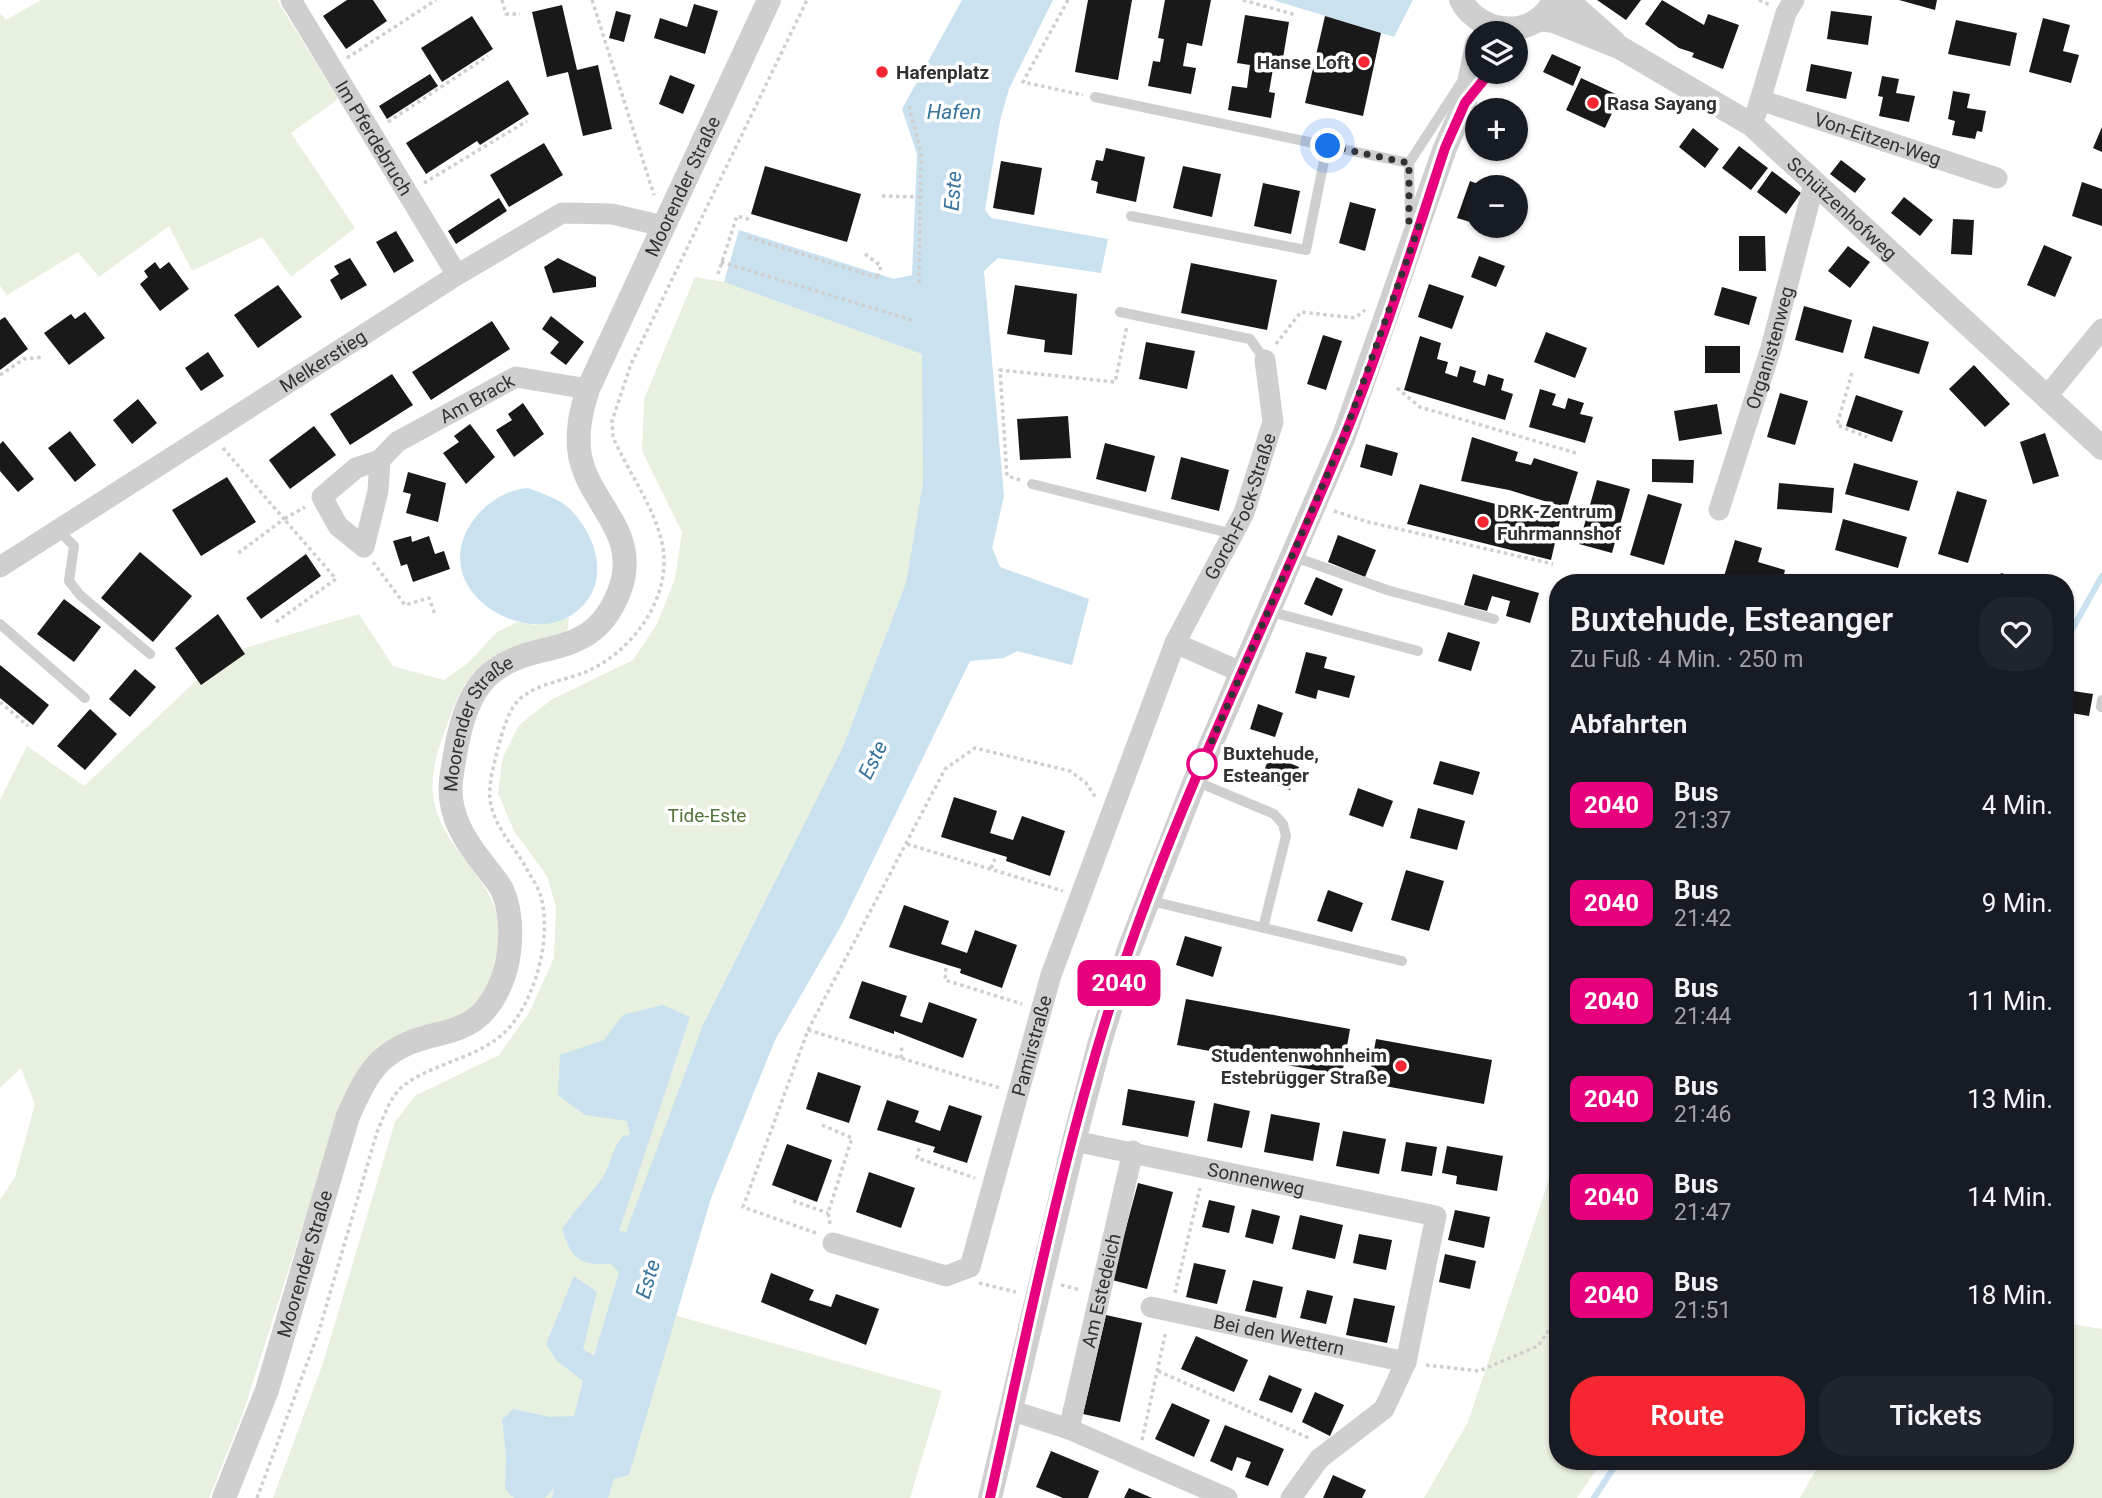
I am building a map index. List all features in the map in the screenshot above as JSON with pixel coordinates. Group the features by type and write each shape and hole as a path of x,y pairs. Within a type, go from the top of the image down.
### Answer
{"street":[{"name":"Im Pferdebruch","path":"291,0 457,275"},
{"name":"Moorender Straße","path":"224,1498 267,1390 348,1116 360,1089 388,1054 459,1029 476,1018 495,995 503,975 509,953 508,910 502,889 463,839 455,819 451,784 457,743 472,696 494,670 583,637 610,613 620,592 625,574 625,554 615,522 586,475 580,455 580,414 588,388 769,0"},
{"name":"Schützenhofweg","path":"1567,0 1619,47"},
{"path":"1752,125 1786,13 1794,0"},
{"name":"Schützenhofweg","path":"1546,9 1554,21 1619,47 1752,125 2048,395 2102,448"},
{"path":"1525,21 1546,9"},
{"path":"990,1498 1074,1141 1100,1042 1147,900 1241,672 1344,436 1445,148 1472,84"},
{"name":"Von-Eitzen-Weg","path":"1760,100 1997,178"},
{"name":"Organistenweg","path":"1719,510 1771,348 1814,184"},
{"name":"Melkerstieg","path":"0,567 457,275 562,213 612,214 663,226"},
{"path":"2048,395 2102,329"},
{"name":"Gorch-Fock-Straße","path":"1175,643 1244,513 1273,422 1265,360"},
{"name":"Am Brack","path":"322,497 356,468 380,460 397,442 516,377 588,388"},
{"path":"322,497 338,526 364,547 378,491 380,460"},
{"path":"1175,643 1241,672"},
{"name":"Pamirstraße","path":"833,1243 946,1276 970,1267 1041,1010 1175,643"},
{"name":"Sonnenweg","path":"1074,1141 1436,1216 1406,1362"},
{"name":"Am Estedeich","path":"1069,1429 1133,1152"},
{"name":"Bei den Wettern","path":"1150,1307 1406,1362"},
{"path":"1291,1498 1319,1459 1384,1409 1406,1362"},
{"path":"1010,1410 1069,1429 1227,1498"}],"lane":[{"path":"1419,226 1409,222 1409,163 1465,82"},
{"path":"1096,97 1409,163"},
{"path":"1131,216 1306,250 1328,146"},
{"path":"1124,313 1250,339 1265,360"},
{"path":"1032,484 1233,534"},
{"path":"58,530 74,546 69,581 80,595 150,654"},
{"path":"1292,556 1387,590 1494,619"},
{"path":"1268,611 1418,651"},
{"path":"0,624 85,698"},
{"path":"1195,781 1274,814 1283,824 1284,845 1264,928"},
{"path":"1147,900 1402,961"}],"path":[{"path":"332,68 436,0"},
{"path":"502,0 506,14 520,14"},
{"path":"592,0 663,226"},
{"path":"257,1498 319,1331 377,1132 390,1103 403,1086 494,1041 516,1020 532,986 544,928 541,897 499,828 490,803 491,779 498,748 517,702 552,682 611,660 643,624 654,602 663,570 662,544 613,437 612,421 637,352 807,0"},
{"path":"1068,0 1023,82 1096,97"},
{"path":"1243,0 1296,15"},
{"path":"371,133 488,56"},
{"path":"909,106 921,153 919,285"},
{"path":"407,193 527,121"},
{"path":"882,196 920,197"},
{"path":"718,274 737,216 752,220"},
{"path":"748,237 879,279 881,265 865,254"},
{"path":"721,262 915,321"},
{"path":"1265,360 1301,312 1355,318 1371,305"},
{"path":"1032,484 1007,476 1000,370 1115,382 1124,313"},
{"path":"0,375 24,359 44,357"},
{"path":"1852,373 1837,425 1867,437"},
{"path":"1397,388 1420,407 1576,453"},
{"path":"210,433 336,579 276,622"},
{"path":"237,554 284,519 322,497"},
{"path":"1315,504 1368,522 1553,564"},
{"path":"364,547 388,585 405,605 429,598 435,615"},
{"path":"0,702 28,726"},
{"path":"833,1243 810,1230 743,1206 808,1030 945,769 975,748 1070,771 1086,783 1094,797 1116,803"},
{"path":"908,844 1082,897"},
{"path":"991,869 995,859"},
{"path":"946,968 945,980 1041,1010"},
{"path":"808,1030 1017,1093"},
{"path":"901,1058 902,1044"},
{"path":"822,1125 852,1138 828,1213 833,1243"},
{"path":"919,1148 917,1158 993,1185"},
{"path":"793,1201 828,1213"},
{"path":"1406,1362 1479,1371 1538,1346 1549,1330"},
{"path":"1157,1371 1332,1448"}],"green space":[{"path":"41,0 277,0 338,99 291,133 355,228 291,277 262,237 192,271 169,226 99,277 78,252 7,295 0,286 0,13 6,20"},
{"name":"Tide-Este","path":"695,277 724,282 922,354 1004,496 992,548 1000,567 842,924 775,1040 711,1198 674,1315 942,1391 910,1498 273,1498 323,1363 395,1122 415,1096 499,1055 529,1013 554,958 556,907 547,876 514,831 498,793 503,757 519,725 551,700 633,660 657,624 675,579 682,532 642,451 644,399"},
{"path":"359,614 393,666 444,680 468,663 497,632 517,622 535,625 569,618 567,634 509,649 494,656 469,678 459,695 435,764 432,784 440,822 487,891 499,924 498,960 493,977 474,1006 459,1017 434,1028 389,1041 332,1134 242,1416 209,1498 0,1498 0,1200 15,1177 35,1104 21,1068 0,1088 0,800 27,746 84,786 225,654"},
{"path":"1549,1179 1549,1470 1596,1470 1577,1498 1424,1498 1468,1422"},
{"path":"2074,1324 2102,1329 2102,1498 1800,1498 1816,1470 2074,1470"}],"water":[{"path":"962,0 1053,0 1009,89 1000,121 985,210 991,218 1108,239 1101,273 998,258 984,271 1004,496 992,548 1000,567 1089,599 1072,665 1017,651 1004,658 970,661 842,924 775,1040 711,1198 629,1475 614,1479 608,1498 552,1498 554,1488 545,1498 514,1498 505,1489 506,1455 502,1420 513,1409 550,1417 574,1416 583,1381 557,1361 546,1344 574,1276 597,1292 583,1349 594,1356 619,1272 611,1264 578,1259 569,1248 562,1229 604,1175 618,1142 623,1136 630,1135 627,1121 585,1115 558,1095 560,1055 604,1040 623,1015 663,1005 690,1017 619,1231 626,1232 703,1025 843,747 906,583 923,483 922,354 724,282 739,230 894,279 912,275 917,154 902,109"},
{"path":"1273,0 1413,0 1394,37"},
{"path":"528,488 556,499 570,509 588,533 597,560 597,574 588,600 563,620 547,624 531,624 498,614 472,592 464,578 460,562 466,532 475,518 499,497"}],"building":[{"path":"347,0 373,0 387,21 346,49 323,16"},
{"path":"1088,0 1132,0 1118,80 1075,72"},
{"path":"1165,0 1211,0 1202,46 1187,43 1183,66 1196,68 1191,94 1148,86 1153,61 1160,62 1164,39 1158,38"},
{"path":"1597,0 1641,0 1626,20"},
{"path":"1662,0 1704,25 1708,14 1739,25 1723,69 1692,57 1694,53 1679,48 1645,24"},
{"path":"1899,0 1937,0 1935,10"},
{"path":"694,4 718,11 705,54 654,38 660,18 687,27"},
{"path":"562,5 577,70 598,65 612,129 583,136 568,72 547,77 532,12"},
{"path":"616,11 631,15 624,42 609,38"},
{"path":"1831,11 1872,16 1868,45 1827,39"},
{"path":"1245,15 1289,22 1281,70 1273,69 1269,92 1275,93 1271,118 1228,110 1232,86 1247,88 1250,65 1237,63"},
{"path":"472,16 493,49 442,82 421,48"},
{"path":"1325,16 1381,33 1363,116 1305,103"},
{"path":"2043,18 2070,25 2063,51 2079,55 2071,83 2029,72"},
{"path":"1956,20 2017,33 2010,66 1948,54"},
{"path":"1552,54 1581,67 1573,86 1543,72"},
{"path":"1811,64 1852,72 1846,99 1806,91"},
{"path":"430,74 438,86 387,119 379,106"},
{"path":"670,75 695,85 683,114 659,104"},
{"path":"1882,76 1899,79 1896,93 1915,96 1909,122 1879,116 1883,97 1878,96"},
{"name":"Rasa Sayang","path":"1581,78 1620,96 1605,128 1566,110"},
{"path":"508,80 529,114 480,145 477,141 426,174 406,143"},
{"path":"1953,91 1970,94 1967,108 1986,111 1982,132 1977,131 1975,139 1952,135 1955,121 1948,119"},
{"path":"2102,127 2102,152 2093,148"},
{"path":"1693,128 1719,149 1705,168 1679,147"},
{"path":"544,143 563,175 509,207 490,175"},
{"path":"1739,146 1768,168 1751,190 1722,168"},
{"path":"1106,148 1145,157 1136,202 1096,193 1098,182 1091,180 1096,160 1103,161"},
{"path":"1841,160 1866,179 1855,193 1830,174"},
{"path":"1001,161 1042,168 1034,215 993,208"},
{"path":"765,166 861,194 847,242 751,214"},
{"path":"1183,166 1221,174 1212,217 1173,208"},
{"path":"1772,171 1801,193 1786,214 1757,192"},
{"path":"2082,182 2102,189 2102,226 2072,216"},
{"path":"1263,183 1300,191 1291,234 1254,226"},
{"path":"1465,195 1465,220 1457,218"},
{"path":"1904,197 1933,220 1920,236 1891,213"},
{"path":"499,198 507,211 456,244 448,231"},
{"path":"1350,202 1376,209 1365,251 1339,243"},
{"path":"1953,219 1974,220 1972,255 1951,254"},
{"path":"396,231 414,261 394,273 376,242"},
{"path":"1739,236 1765,236 1766,271 1739,271"},
{"path":"2044,245 2072,257 2055,297 2027,285"},
{"path":"1848,246 1870,262 1850,288 1828,271"},
{"path":"1479,256 1505,266 1496,287 1471,277"},
{"path":"350,258 367,285 341,300 330,280 339,274 334,266"},
{"path":"558,258 596,277 596,287 553,293 544,267"},
{"path":"155,262 160,269 169,262 189,289 160,311 140,284 148,277 144,271"},
{"path":"1191,263 1277,280 1267,330 1181,313"},
{"path":"1429,284 1464,296 1452,329 1418,317"},
{"path":"278,285 302,317 258,348 234,315"},
{"path":"1015,285 1077,294 1072,355 1044,352 1045,340 1007,334"},
{"path":"1722,287 1757,297 1749,325 1714,315"},
{"path":"1804,306 1852,320 1843,353 1795,340"},
{"path":"85,312 105,338 69,365 44,333 71,314 75,319"},
{"path":"551,316 584,342 566,365 550,353 559,342 542,329"},
{"path":"5,317 28,349 0,370 0,320"},
{"path":"492,321 510,349 431,400 412,372"},
{"path":"1873,326 1929,342 1919,374 1864,358"},
{"path":"1546,332 1587,348 1575,378 1534,362"},
{"path":"1323,335 1342,341 1326,390 1307,384"},
{"path":"1420,336 1441,343 1437,359 1448,362 1445,373 1457,377 1460,366 1476,371 1473,382 1485,386 1488,374 1504,379 1501,390 1513,394 1505,420 1404,390"},
{"path":"1146,342 1195,351 1187,389 1139,379"},
{"path":"1705,346 1740,346 1740,373 1705,373"},
{"path":"208,352 224,376 201,391 185,368"},
{"path":"1974,365 2010,404 1985,427 1949,389"},
{"path":"392,374 413,405 350,445 330,414"},
{"path":"1540,389 1556,394 1552,405 1565,409 1568,398 1584,403 1580,414 1593,417 1585,443 1529,427"},
{"path":"1780,393 1808,401 1795,445 1767,437"},
{"path":"1856,395 1903,411 1892,442 1846,426"},
{"path":"138,399 157,423 132,444 113,420"},
{"path":"523,403 544,434 514,457 496,430 512,420 508,414"},
{"path":"1717,404 1722,434 1679,441 1674,411"},
{"path":"1068,416 1071,458 1020,460 1017,419"},
{"path":"470,424 495,457 466,484 443,453 459,442 454,436"},
{"path":"314,426 336,455 290,489 269,460"},
{"path":"70,431 96,465 75,482 48,448"},
{"path":"2045,433 2059,476 2033,484 2020,442"},
{"path":"1472,437 1518,452 1515,461 1531,465 1534,458 1578,472 1567,508 1509,490 1461,481"},
{"path":"3,441 34,479 18,492 0,471 0,444"},
{"path":"1105,443 1155,456 1146,492 1096,479"},
{"path":"1366,444 1398,453 1392,476 1360,467"},
{"path":"1181,457 1229,470 1219,511 1171,499"},
{"path":"1652,459 1694,460 1693,483 1652,482"},
{"path":"1854,463 1918,481 1909,511 1845,494"},
{"path":"408,472 446,483 438,522 406,513 411,494 403,492"},
{"path":"227,477 256,522 201,556 172,510"},
{"path":"1597,480 1630,489 1612,553 1579,544"},
{"path":"1779,483 1834,488 1832,513 1777,509"},
{"name":"DRK-Zentrum Fuhrmannshof","path":"1420,484 1560,521 1551,560 1407,524"},
{"path":"1957,491 1987,500 1968,563 1938,554"},
{"path":"1648,494 1682,504 1664,565 1630,555"},
{"path":"1843,519 1907,537 1898,568 1835,550"},
{"path":"1338,535 1376,550 1365,577 1328,562"},
{"path":"411,536 412,542 429,536 435,554 444,551 450,569 413,582 407,564 401,566 393,541"},
{"path":"1735,540 1762,548 1758,562 1785,570 1784,574 1725,574"},
{"path":"140,552 192,596 153,642 101,598"},
{"path":"306,554 321,576 261,619 246,598"},
{"path":"1473,574 1539,593 1530,623 1506,616 1510,601 1492,596 1487,611 1464,605"},
{"path":"1316,577 1343,589 1332,616 1304,604"},
{"path":"64,599 101,627 74,662 37,634"},
{"path":"218,614 245,654 201,685 175,648"},
{"path":"1448,632 1480,642 1471,671 1438,661"},
{"path":"1306,652 1327,657 1324,668 1355,676 1349,698 1318,690 1316,699 1295,693"},
{"path":"0,665 49,705 33,725 0,698"},
{"path":"135,669 156,687 130,717 109,699"},
{"path":"2074,691 2093,694 2089,716 2074,714"},
{"path":"1258,704 1283,713 1275,737 1250,729"},
{"path":"90,709 117,734 85,770 57,746"},
{"path":"1270,755 1299,767 1290,790 1261,779"},
{"path":"1440,761 1480,772 1473,795 1433,784"},
{"path":"1358,788 1393,801 1383,827 1349,815"},
{"path":"954,797 997,811 990,833 1013,840 1022,816 1065,831 1050,876 1006,861 1007,857 941,837"},
{"path":"1418,808 1465,821 1457,850 1410,838"},
{"path":"1406,870 1444,881 1429,931 1391,920"},
{"path":"1328,890 1363,903 1352,932 1317,921"},
{"path":"904,905 949,921 941,944 967,953 975,930 1017,945 1002,988 960,973 961,969 889,947"},
{"path":"1185,936 1222,947 1213,977 1176,965"},
{"path":"862,981 907,996 900,1016 922,1023 929,1002 977,1019 963,1058 894,1031 894,1034 849,1018"},
{"path":"1186,999 1350,1029 1342,1075 1177,1045"},
{"path":"1376,1039 1492,1060 1484,1104 1368,1083"},
{"path":"818,1072 861,1086 849,1123 806,1109"},
{"path":"1128,1089 1195,1101 1188,1137 1122,1125"},
{"path":"887,1100 919,1111 915,1122 940,1131 949,1105 982,1116 967,1163 933,1152 935,1147 877,1130"},
{"path":"1214,1103 1250,1111 1242,1148 1207,1141"},
{"path":"1271,1114 1320,1123 1313,1161 1264,1152"},
{"path":"1343,1131 1386,1139 1379,1174 1336,1166"},
{"path":"1406,1142 1437,1147 1432,1176 1401,1171"},
{"path":"787,1144 832,1160 817,1202 772,1185"},
{"path":"1447,1146 1503,1156 1497,1191 1456,1184 1457,1176 1442,1173"},
{"path":"869,1172 915,1188 901,1228 856,1212"},
{"path":"1138,1183 1173,1192 1147,1289 1112,1280"},
{"path":"1209,1200 1235,1206 1229,1233 1202,1227"},
{"path":"1252,1209 1280,1216 1273,1244 1245,1237"},
{"path":"1455,1210 1490,1217 1484,1248 1448,1240"},
{"path":"1300,1215 1343,1225 1335,1259 1292,1249"},
{"path":"1359,1234 1392,1240 1386,1270 1353,1263"},
{"path":"1445,1254 1476,1261 1470,1289 1439,1282"},
{"path":"1194,1263 1226,1270 1217,1304 1186,1297"},
{"path":"771,1273 814,1290 809,1300 831,1307 836,1294 879,1309 866,1345 761,1302"},
{"path":"1253,1280 1283,1287 1276,1318 1245,1311"},
{"path":"1307,1290 1333,1296 1326,1324 1300,1318"},
{"path":"1354,1298 1395,1306 1387,1343 1346,1335"},
{"path":"1106,1315 1142,1323 1120,1422 1083,1414"},
{"path":"1196,1336 1248,1360 1234,1392 1181,1369"},
{"path":"1269,1375 1302,1389 1292,1413 1259,1400"},
{"path":"1315,1392 1344,1405 1330,1436 1302,1422"},
{"path":"1172,1403 1210,1420 1194,1457 1155,1439"},
{"path":"1225,1425 1284,1449 1268,1486 1245,1477 1251,1462 1237,1457 1232,1471 1210,1461"},
{"path":"1051,1451 1099,1471 1088,1498 1063,1498 1036,1487"},
{"path":"1333,1475 1366,1490 1362,1498 1323,1498"},
{"path":"1129,1488 1152,1498 1124,1498"}],"waterway":[{"path":"2074,626 2102,576"},
{"path":"1594,1498 1612,1470"}],"bus line":[{"name":"2040","path":"990,1498 1035,1297 1074,1141 1100,1042 1128,952 1195,781 1344,436 1445,148 1465,103 1480,84"}],"place":[{"name":"Hanse Loft","path":"1364,62"},
{"name":"Hafenplatz","path":"882,72"},
{"name":"Rasa Sayang","path":"1593,103"},
{"name":"DRK-Zentrum Fuhrmannshof","path":"1483,522"},
{"name":"Buxtehude, Esteanger","path":"1202,764"},
{"name":"Studentenwohnheim Estebrügger Straße","path":"1401,1066"}],"route":[{"path":"1202,764 1344,436 1419,226 1409,222 1409,163 1328,146"}],"water label":[{"name":"Hafen","path":"954,112"},
{"name":"Este","path":"953,191"},
{"name":"Este","path":"873,760"},
{"name":"Este","path":"648,1279"}]}
